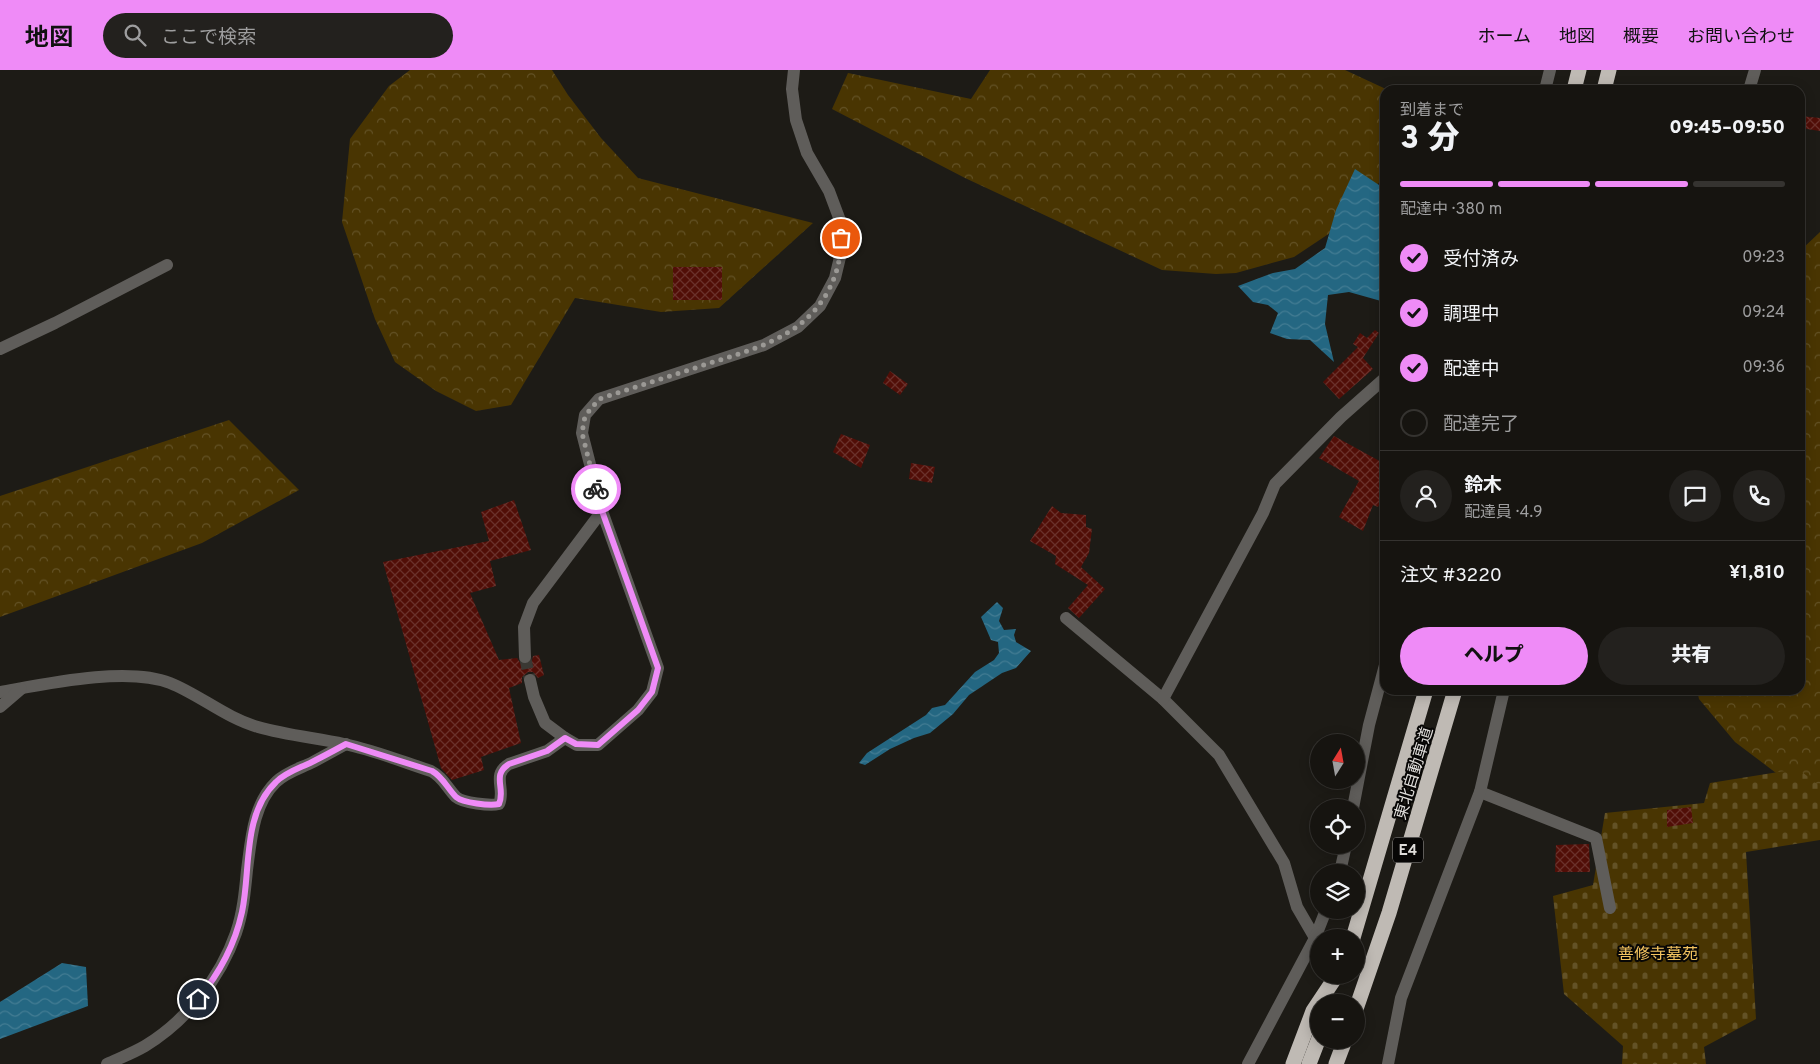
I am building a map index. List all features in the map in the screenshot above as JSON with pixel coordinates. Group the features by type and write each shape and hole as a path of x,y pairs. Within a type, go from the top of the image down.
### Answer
{"highway":[{"path":"1575,85 1579,70"},
{"path":"1605,85 1609,70"},
{"name":"東北自動車道","path":"1356,929 1425,695"},
{"name":"東北自動車道","path":"1361,994 1389,912 1454,695"},
{"path":"1293,1064 1313,1011 1331,984"},
{"path":"1309,1064 1315,1049"},
{"path":"1336,1064 1342,1049"}],"street":[{"path":"530,680 534,697 545,723 576,744 598,745 638,710 652,692 658,668 602,511 582,433 585,416 599,399 764,345 798,327 820,306 835,278 841,253 841,223 829,191 807,154 796,120 792,89 794,70"},
{"path":"1546,85 1550,70"},
{"path":"1750,85 1755,70"},
{"path":"0,348 55,323 167,265"},
{"path":"1163,699 1263,513 1276,484 1341,417 1380,382"},
{"path":"525,657 524,627 533,603 602,511"},
{"path":"1066,618 1163,699 1219,755 1284,863 1297,907 1310,929"},
{"path":"0,692 66,680 114,677 167,682 192,693 225,713 257,727 295,736 346,744 432,771 439,775 458,798 470,802 494,805 499,804 501,799 500,774 503,767 547,751 565,738"},
{"path":"1355,799 1369,725 1380,684"},
{"path":"0,707 23,688"},
{"path":"1388,1064 1401,998 1480,792 1503,695"},
{"path":"107,1064 145,1045 187,1012 209,987 236,933 242,910 256,813 276,782 291,772 346,744"},
{"path":"1480,792 1596,838 1610,908"},
{"path":"1248,1064 1310,947"}],"green space":[{"path":"410,70 552,70 568,95 601,138 638,178 813,223 719,308 661,312 575,298 511,405 476,411 436,391 395,362 375,319 342,222 350,139 389,86"},
{"path":"990,70 1345,70 1380,86 1380,182 1339,227 1294,257 1236,273 1216,274 1162,270 965,178 832,109 848,73 971,99"},
{"path":"1820,232 1820,813 1800,791 1735,742 1699,699 1698,695 1805,695 1805,246"},
{"path":"229,420 299,490 202,543 0,617 0,496"},
{"name":"善修寺墓苑","path":"1798,769 1820,786 1820,840 1746,852 1756,1019 1704,1047 1706,1064 1622,1064 1623,1046 1564,994 1553,896 1593,885 1605,813 1704,803 1710,783"}],"water":[{"path":"1355,169 1380,186 1380,301 1349,292 1328,295 1325,324 1334,362 1310,340 1287,339 1270,333 1278,313 1268,305 1253,302 1238,286 1273,273 1295,269 1325,248 1336,210"},
{"path":"997,602 1003,608 999,621 1004,630 1016,629 1014,635 1016,642 1031,651 1016,668 1002,673 969,695 953,714 930,733 890,749 865,765 859,763 867,753 926,715 932,708 945,705 975,672 994,660 999,653 998,642 991,640 981,617"},
{"path":"62,963 86,967 88,1006 0,1039 0,1002"}],"building":[{"path":"1805,116 1820,118 1820,131 1805,129"},
{"path":"673,267 722,267 722,300 673,300"},
{"path":"1375,330 1379,333 1363,358 1373,369 1339,399 1323,382 1358,347 1353,344 1360,333 1367,338"},
{"path":"890,371 908,384 900,395 883,383"},
{"path":"841,434 870,445 861,468 833,452"},
{"path":"1334,436 1380,461 1380,503 1378,507 1373,505 1363,531 1339,517 1359,481 1319,458"},
{"path":"911,463 935,467 932,483 909,479"},
{"path":"514,500 531,550 490,561 496,586 470,593 499,660 517,658 521,664 526,665 532,661 533,656 539,655 544,675 538,678 533,672 528,672 522,677 522,683 509,688 521,743 481,757 484,770 452,780 441,768 383,562 489,541 481,512"},
{"path":"1052,506 1061,513 1086,515 1086,527 1092,529 1089,553 1081,567 1105,589 1079,618 1068,608 1088,585 1055,564 1056,556 1030,541"},
{"path":"1691,807 1693,823 1667,827 1667,810"},
{"path":"1589,844 1590,872 1555,872 1556,845"}],"tunnel":[{"path":"525,657 530,680"}],"way so far":[{"path":"596,489 582,433 585,416 599,399 764,345 798,327 820,306 835,278 841,253 841,238"}],"route":[{"path":"198,999 209,987 236,933 242,910 256,813 276,782 291,772 346,744 432,771 439,775 458,798 470,802 494,805 499,804 501,799 500,774 503,767 547,751 565,738 576,744 598,745 638,710 652,692 658,668 602,511 596,489"}]}
